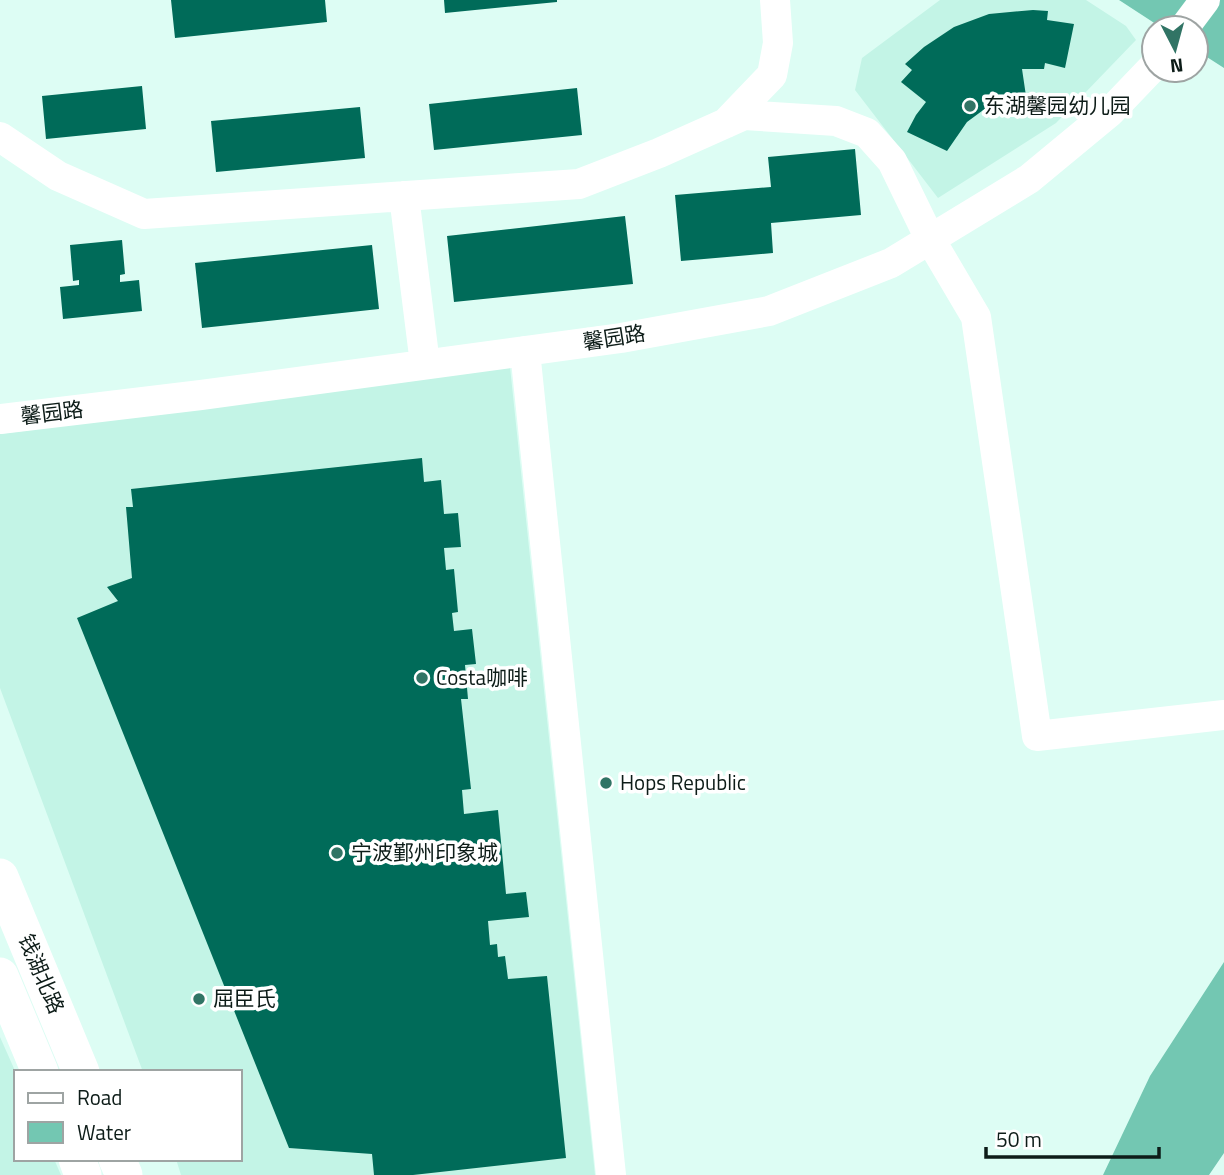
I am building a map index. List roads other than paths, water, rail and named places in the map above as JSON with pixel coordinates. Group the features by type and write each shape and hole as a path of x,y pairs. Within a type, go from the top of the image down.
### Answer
{"main road":[{"name":"钱湖北路","path":"0,877 80,1070"},
{"name":"钱湖北路","path":"0,976 39,1070"}],"street":[{"path":"726,123 772,75 778,43 775,0"},
{"name":"馨园路","path":"0,419 621,338 769,311 891,263 1029,179 1110,112 1140,81"},
{"path":"0,137 58,176 144,214 579,184 744,115 836,121 867,133 892,161 930,239 976,317 1037,736 1224,715"},
{"path":"404,196 425,364"},
{"path":"525,351 611,1175"}],"water":[{"path":"1119,0 1224,0 1224,68 1210,59 1210,14 1140,14"},
{"path":"1224,962 1224,1153 1209,1175 1103,1175 1150,1076"}],"place":[{"name":"东湖馨园幼儿园","path":"970,106"},
{"name":"Costa咖啡","path":"422,678"},
{"name":"Hops Republic","path":"606,783"},
{"name":"宁波鄞州印象城","path":"337,853"},
{"name":"屈臣氏","path":"199,999"}]}
